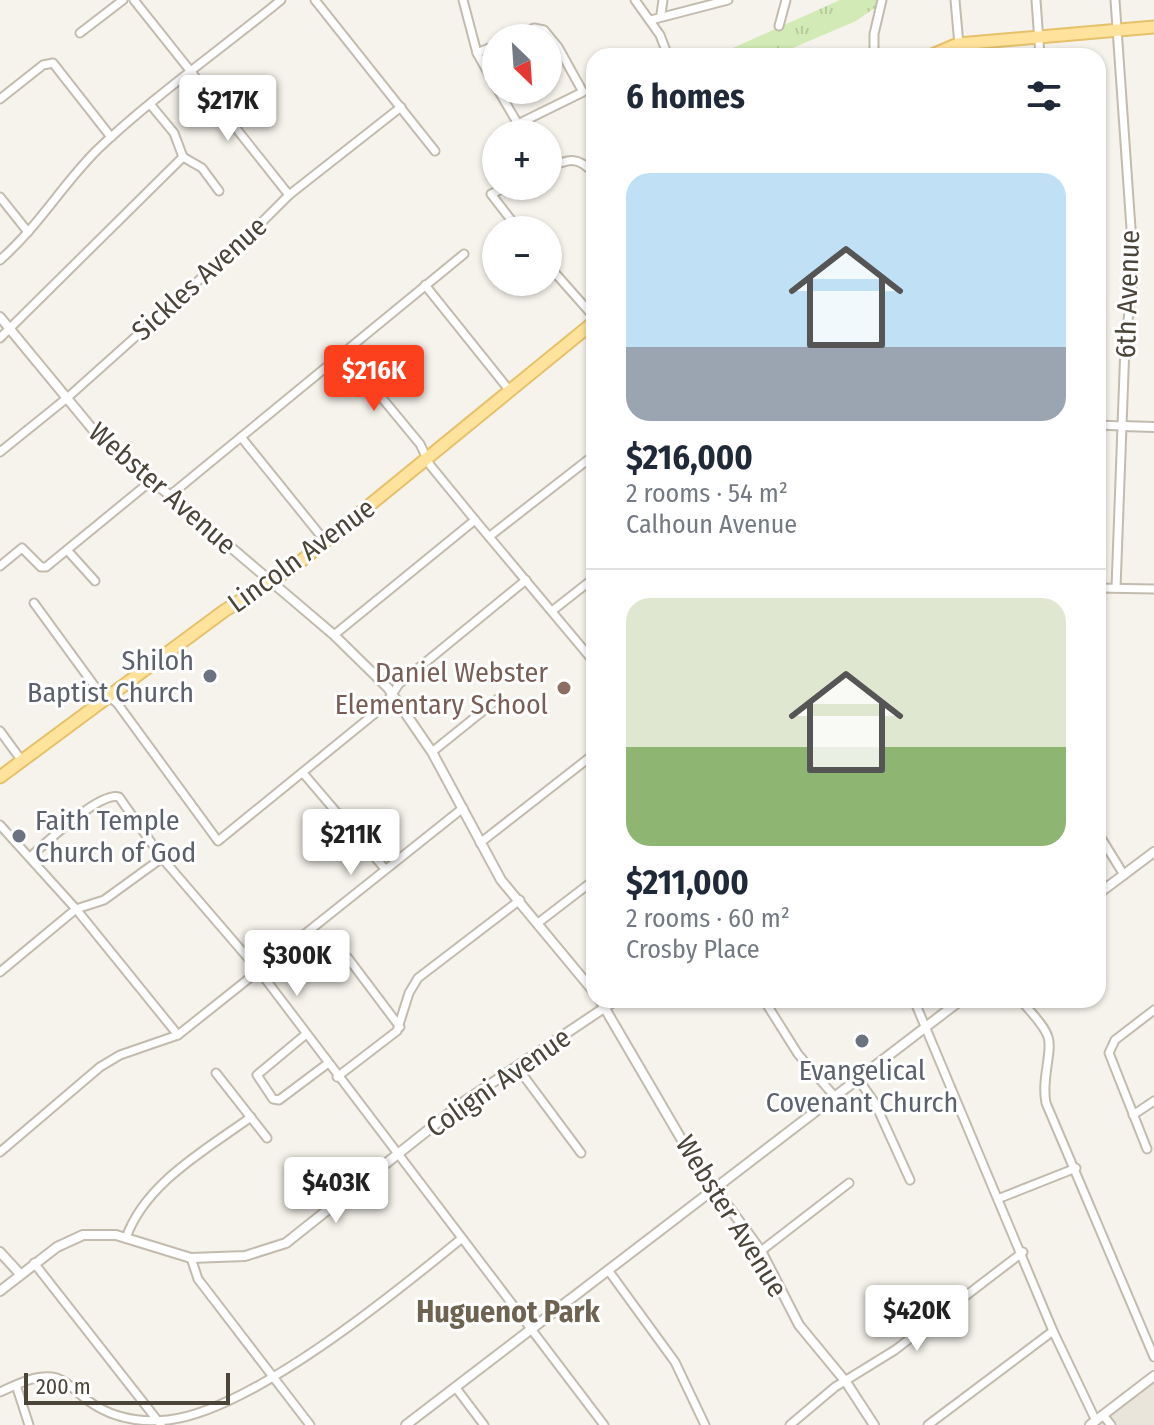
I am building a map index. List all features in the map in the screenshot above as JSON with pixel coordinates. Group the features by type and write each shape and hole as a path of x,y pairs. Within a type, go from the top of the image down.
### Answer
{"main road":[{"path":"971,48 1039,37 1154,27"},
{"name":"Lincoln Avenue","path":"0,777 267,581 281,577 586,326"}],"street":[{"path":"80,33 123,0"},
{"path":"134,0 289,195"},
{"path":"0,260 111,137 281,0"},
{"path":"315,0 435,151"},
{"path":"463,0 482,62"},
{"path":"635,0 651,20 664,48"},
{"path":"661,14 663,0"},
{"path":"651,20 661,14 728,0"},
{"path":"779,26 786,0"},
{"path":"874,48 882,0"},
{"path":"955,0 959,48"},
{"path":"1036,0 1040,48"},
{"name":"6th Avenue","path":"1115,0 1134,271 1125,345 1116,588"},
{"path":"477,53 482,51"},
{"path":"562,54 583,92 562,102"},
{"path":"0,99 43,65 53,63 111,137"},
{"path":"150,104 174,133 183,157 202,168 219,191"},
{"path":"506,104 518,124 559,104"},
{"name":"Sickles Avenue","path":"0,452 67,398 246,238 289,195 401,107"},
{"path":"0,338 183,157"},
{"path":"562,163 573,159 586,164"},
{"path":"0,197 28,232"},
{"path":"496,200 508,216"},
{"path":"168,497 464,254"},
{"path":"562,281 586,310"},
{"path":"425,285 510,391"},
{"name":"Webster Avenue","path":"0,317 94,431 334,635 393,694 432,752 501,880 586,982"},
{"path":"344,352 420,444 427,459 475,520 586,652"},
{"path":"1106,425 1154,427"},
{"path":"241,437 325,541"},
{"path":"490,536 586,461"},
{"path":"0,566 22,548 41,567 46,567 151,481"},
{"path":"334,635 475,520"},
{"path":"68,551 95,581"},
{"path":"34,603 96,688 117,703 218,841 303,773 393,694 399,684 526,580"},
{"path":"552,611 586,584"},
{"path":"1106,588 1154,589"},
{"path":"432,752 499,698"},
{"path":"0,731 22,761"},
{"path":"480,843 586,760"},
{"path":"303,773 385,869"},
{"path":"30,857 94,805 115,795 125,803 162,858 260,972 604,1425"},
{"path":"0,1138 4,1150 111,1060 178,1035 463,808"},
{"path":"0,825 76,909 178,1035"},
{"path":"1106,846 1124,875"},
{"path":"1106,888 1154,852"},
{"path":"0,972 76,909 104,900 162,858"},
{"path":"538,923 586,886"},
{"path":"337,1077 400,1027 409,993 418,978 520,900"},
{"path":"348,958 400,1027"},
{"name":"Coligni Avenue","path":"0,1291 71,1238 100,1233 191,1258 245,1256 286,1243 397,1155 597,1008"},
{"name":"Webster Avenue","path":"604,1008 713,1189 761,1251 799,1325 846,1382 874,1425"},
{"path":"769,1008 798,1054 835,1097"},
{"path":"918,1008 1023,1252 1053,1331 1096,1420 1111,1425"},
{"path":"408,1424 951,1008"},
{"path":"1026,1008 1049,1041 1043,1088 1154,1357"},
{"path":"1147,1149 1110,1058 1110,1045 1154,1010"},
{"path":"305,1035 257,1075 271,1096 279,1100 327,1064"},
{"path":"517,1067 581,1153"},
{"path":"216,1073 267,1138"},
{"path":"858,1079 875,1103 910,1180"},
{"path":"1133,1115 1154,1101"},
{"path":"126,1238 130,1226 171,1175 251,1117"},
{"path":"1000,1198 1076,1168"},
{"path":"761,1251 849,1183"},
{"path":"0,1392 40,1377 58,1378 112,1414 158,1422 206,1411 272,1376 339,1332 461,1239"},
{"path":"0,1252 20,1274"},
{"path":"790,1425 1023,1252"},
{"path":"191,1258 198,1279 310,1425"},
{"path":"34,1263 158,1422"},
{"path":"608,1270 682,1373 705,1425"},
{"path":"928,1425 1053,1331"},
{"path":"1096,1420 1154,1376"},
{"path":"16,1385 29,1425"},
{"path":"456,1388 484,1425"}],"shaded area":[{"path":"1154,1378 1154,1425 1093,1425"}],"green space":[{"path":"840,0 886,0 856,21 793,48 733,48"}],"place":[{"name":"Shiloh Baptist Church","path":"210,676"},
{"name":"Daniel Webster Elementary School","path":"564,688"},
{"name":"Faith Temple Church of God","path":"19,836"},
{"name":"Evangelical Covenant Church","path":"862,1041"}],"district":[{"name":"Huguenot Park","path":"508,1312"}]}
